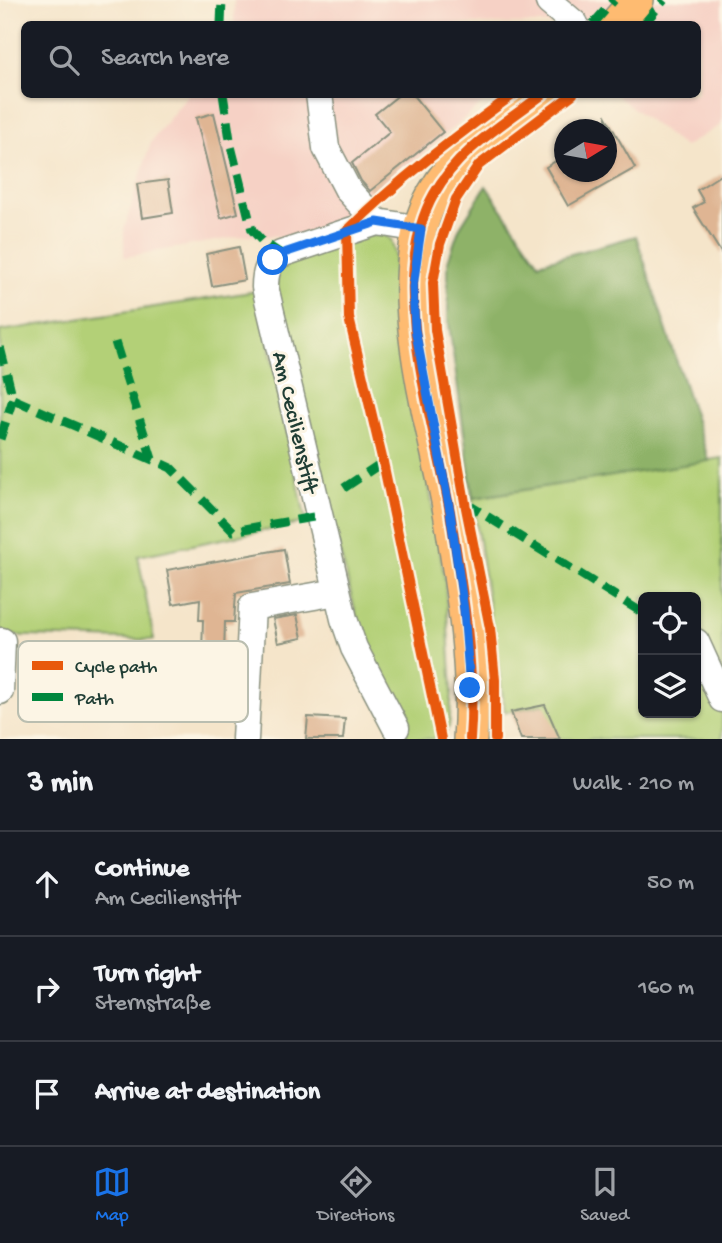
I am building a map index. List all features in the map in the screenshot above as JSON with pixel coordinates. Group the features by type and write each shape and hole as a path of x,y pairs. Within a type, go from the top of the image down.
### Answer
{"main road":[{"path":"619,21 637,0"},
{"path":"470,739 470,676 464,610 450,511 415,329 413,287 421,229 432,196 462,155 538,98"}],"lane":[{"path":"548,1 571,21"},
{"path":"320,98 326,148 348,190 377,222"},
{"name":"Am Cecilienstift","path":"396,728 354,648 337,592 265,287 265,275 273,260 281,254 377,222 421,229"},
{"path":"248,690 253,607 337,592"},
{"path":"0,641 0,691"},
{"path":"701,653 722,699"}],"shaded area":[{"path":"234,0 722,0 722,124 684,147 620,98 701,98 701,21 234,21"},
{"path":"186,98 488,98 342,222 288,239 275,236 243,236 124,257 124,229 151,142"}],"green space":[{"path":"486,186 539,263 636,236 709,461 473,498 448,317 448,261 459,229"},
{"path":"384,235 391,239 395,254 394,292 401,354 415,402 445,581 452,691 449,727 440,739 408,739 360,629 281,324 276,271 283,263 360,236"},
{"path":"258,291 306,522 138,556 154,640 0,635 0,331"},
{"path":"722,458 722,739 557,739 543,705 505,712 468,469 473,498"}],"building":[{"path":"395,98 415,98 443,132 370,191 361,181 352,163 390,132 375,114"},
{"path":"214,113 238,213 221,218 196,118"},
{"path":"617,136 635,168 617,178"},
{"path":"554,162 554,181 546,167"},
{"path":"722,174 722,254 693,208 704,202 697,190"},
{"path":"168,180 173,213 142,218 137,184"},
{"path":"554,182 610,182 568,206"},
{"path":"239,247 245,280 212,286 206,254"},
{"path":"284,549 290,584 236,593 234,622 225,622 224,641 202,641 203,620 199,620 200,599 173,604 167,570"},
{"path":"297,615 302,638 278,643 273,619"},
{"path":"545,705 560,739 521,739 511,712"},
{"path":"308,717 345,719 343,739 306,739"}],"marked path":[{"path":"221,21 222,0"},
{"path":"596,21 614,0"},
{"path":"646,21 664,0"},
{"path":"224,98 231,146 252,230 263,242 281,254"},
{"path":"115,342 152,459"},
{"path":"0,347 13,399 171,468 233,531 319,516"},
{"path":"0,439 13,399"},
{"path":"344,488 383,462"},
{"path":"463,509 472,507 638,610"}],"cycle path":[{"path":"441,739 383,462 349,318 347,231 386,194 508,98"},
{"path":"470,739 471,682 467,625 450,512 418,351 413,308 414,267 420,229 434,194 444,178 483,139 538,98"},
{"path":"495,739 495,680 490,628 435,330 433,283 440,244 456,199 479,165 568,98"}],"route":[{"path":"273,260 281,254 377,222 421,229 413,287 415,329 450,511 464,610 470,688"}]}
